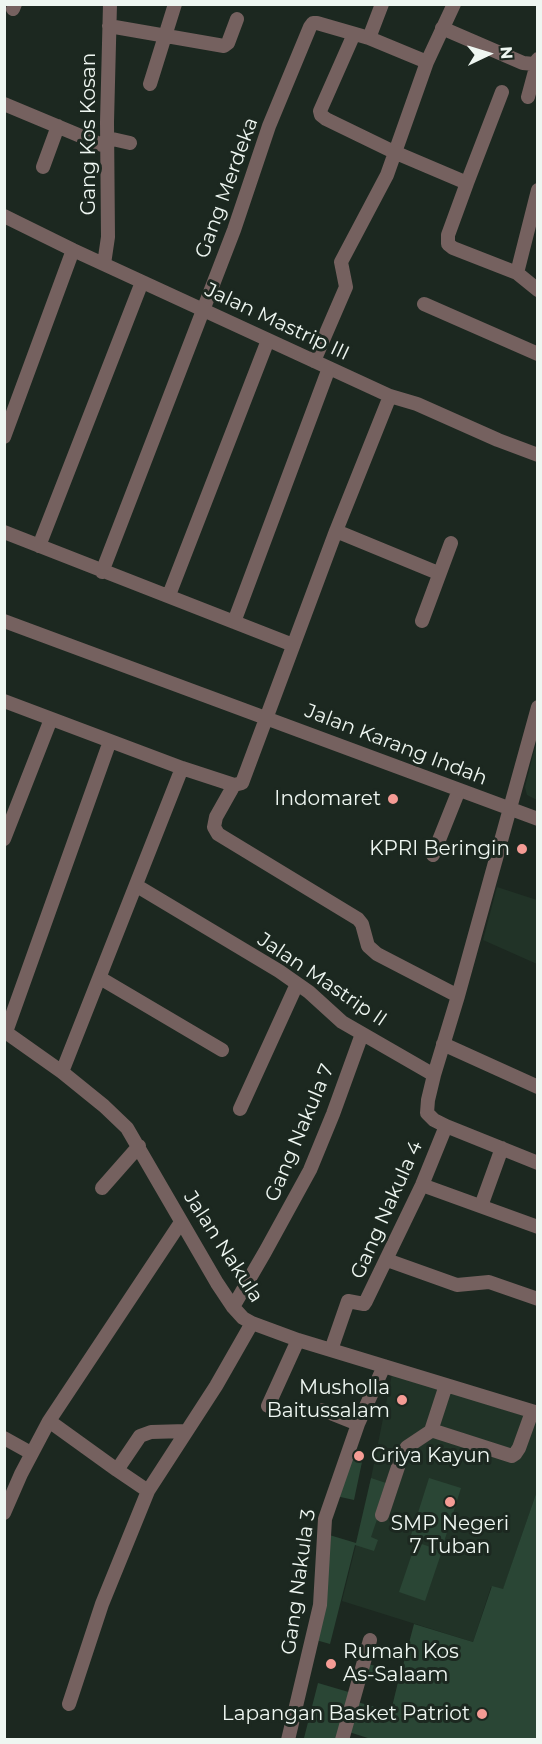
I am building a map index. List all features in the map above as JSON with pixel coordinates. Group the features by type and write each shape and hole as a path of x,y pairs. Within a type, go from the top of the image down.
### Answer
{"street":[{"name":"Gang Kos Kosan","path":"104,264 108,237 107,143 110,4"},
{"path":"150,84 175,4"},
{"path":"369,38 382,4"},
{"path":"314,361 346,287 341,262 387,175 427,62 454,4"},
{"path":"109,26 224,46 228,43 237,19"},
{"name":"Gang Merdeka","path":"102,572 234,230 269,126 310,27 313,23 354,34"},
{"path":"442,28 523,63 532,65 537,59"},
{"path":"427,62 354,34 320,111 321,115 394,152 467,183"},
{"path":"528,97 537,59"},
{"path":"502,92 448,235 448,244 517,273 537,290"},
{"path":"4,104 107,143 130,143"},
{"path":"43,166 58,126"},
{"path":"517,273 537,190"},
{"name":"Jalan Mastrip III","path":"6,220 390,396 417,404 498,441 537,455"},
{"path":"4,437 73,250"},
{"path":"39,546 142,282"},
{"path":"424,304 537,354"},
{"path":"169,595 268,340"},
{"path":"234,622 328,368"},
{"path":"390,396 336,531 245,778 242,783 234,786 216,817 214,827 218,834 358,920 362,924 368,946 376,954 458,996"},
{"path":"336,531 438,573"},
{"path":"4,532 293,645"},
{"path":"422,621 451,543"},
{"name":"Jalan Karang Indah","path":"4,621 537,819"},
{"path":"4,700 234,786"},
{"path":"434,1075 458,996 537,707"},
{"path":"4,839 51,719"},
{"path":"5,1032 110,741"},
{"path":"62,1072 182,768"},
{"path":"433,855 459,790"},
{"name":"Jalan Mastrip II","path":"137,886 297,984 334,1016 362,1034 434,1075"},
{"path":"100,978 222,1050"},
{"path":"240,1109 297,984"},
{"name":"Jalan Nakula","path":"5,1032 62,1072 118,1119 139,1146 181,1222 233,1307 252,1323 298,1340 535,1412"},
{"name":"Gang Nakula 7","path":"233,1307 310,1170 362,1034"},
{"path":"443,1044 537,1087"},
{"name":"Gang Nakula 4","path":"331,1350 348,1300 364,1304 366,1301 422,1185 446,1126 434,1120 427,1113 434,1075"},
{"path":"446,1126 537,1162"},
{"path":"102,1188 139,1146"},
{"path":"481,1206 502,1148"},
{"path":"422,1185 537,1227"},
{"path":"4,1513 49,1421 181,1222"},
{"path":"387,1260 457,1285 489,1282 537,1299"},
{"path":"69,1704 102,1604 148,1491 216,1386 252,1323"},
{"path":"268,1406 298,1340"},
{"name":"Gang Nakula 3","path":"288,1740 320,1605 325,1519 358,1424 384,1366"},
{"path":"382,1515 404,1451 428,1435 446,1385"},
{"path":"323,1410 358,1424"},
{"path":"431,1430 512,1456 519,1448 535,1412"},
{"path":"49,1421 148,1491"},
{"path":"117,1470 141,1436 165,1430 186,1431"},
{"path":"4,1438 32,1454"},
{"path":"342,1740 370,1640"}],"shaded area":[{"path":"537,740 537,800 527,795 525,787"},
{"path":"497,887 537,900 537,964 483,940"},
{"name":"SMP Negeri 7 Tuban","path":"392,1374 537,1420 537,1491 503,1590 491,1587 473,1642 342,1601 364,1513"},
{"path":"349,1459 362,1462 354,1500 336,1496"},
{"path":"371,1478 389,1484 371,1537 378,1540 374,1551 355,1545 330,1644 316,1640 326,1534 356,1543"},
{"path":"429,1478 461,1488 443,1545 411,1535"},
{"path":"537,1491 537,1739 374,1740 349,1732 357,1702 391,1711 398,1682 366,1673 368,1664 401,1673 414,1624 473,1642 492,1586 503,1589"},
{"path":"416,1542 442,1551 425,1601 399,1592"},
{"path":"318,1683 352,1693 339,1739 304,1738"}],"place":[{"name":"Indomaret","path":"393,799"},
{"name":"KPRI Beringin","path":"522,849"},
{"name":"Musholla Baitussalam","path":"402,1400"},
{"name":"Griya Kayun","path":"359,1456"},
{"name":"SMP Negeri 7 Tuban","path":"450,1502"},
{"name":"Rumah Kos As-Salaam","path":"331,1664"},
{"name":"Lapangan Basket Patriot","path":"482,1714"}]}
